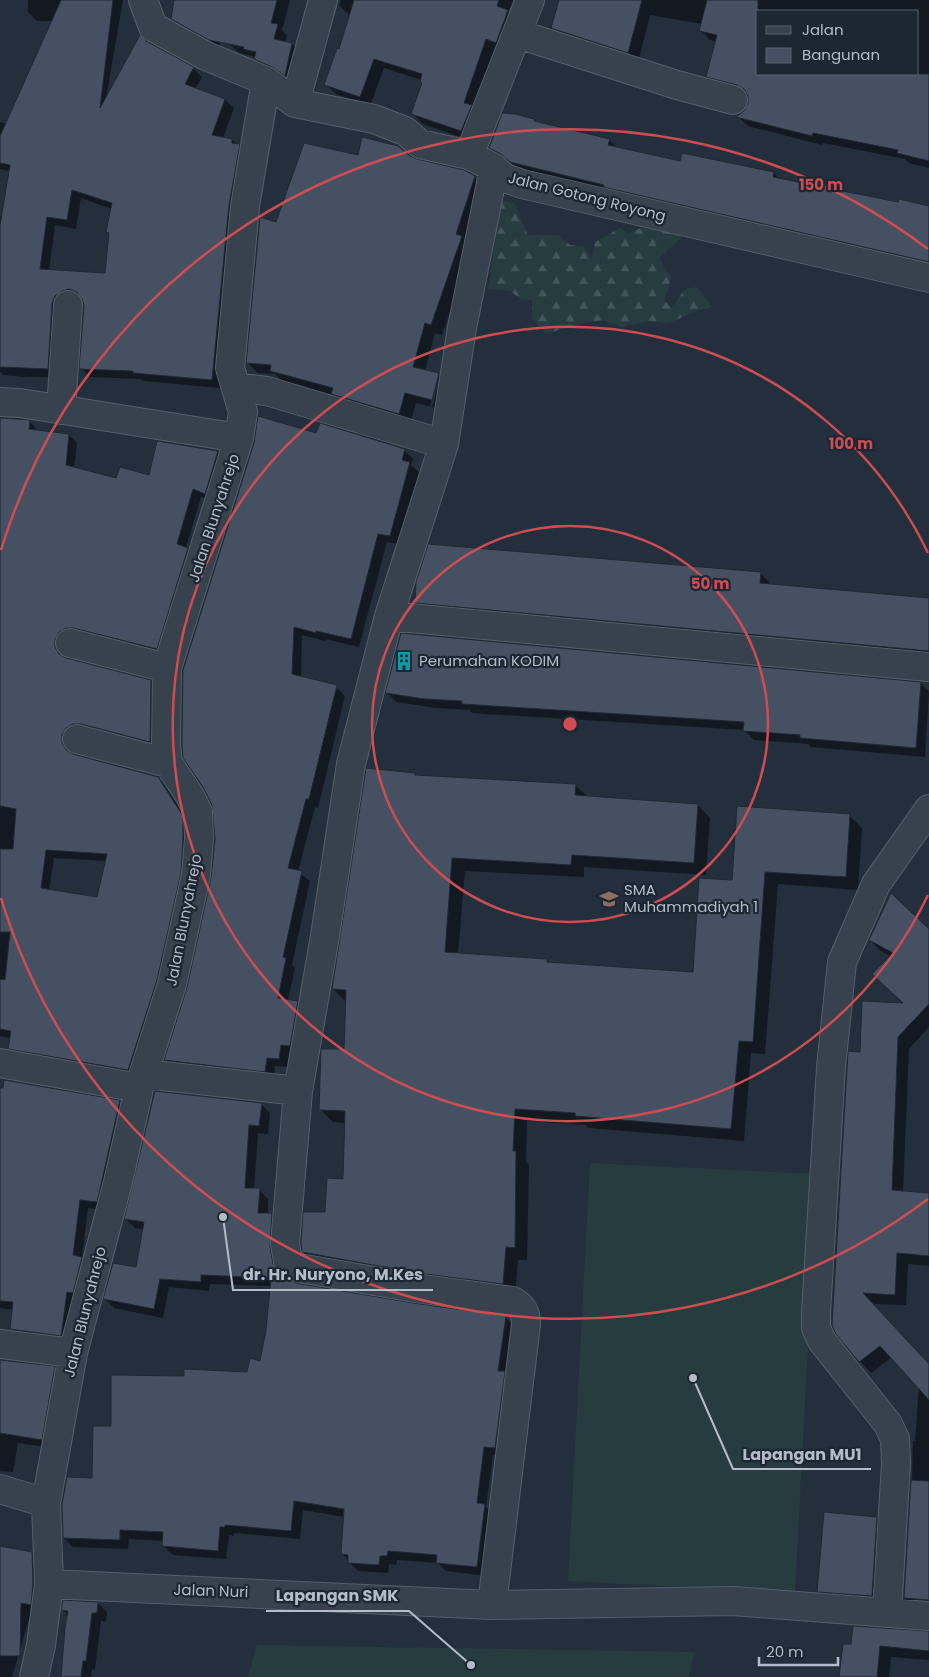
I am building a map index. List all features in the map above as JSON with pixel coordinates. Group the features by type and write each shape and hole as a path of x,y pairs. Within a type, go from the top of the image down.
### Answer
{"street":[{"name":"Jalan Gotong Royong","path":"143,0 153,27 206,56 266,81 295,103 374,119 405,131 420,144 469,155 494,168 503,177 522,184 929,278"},
{"path":"295,103 323,0"},
{"path":"469,155 530,0"},
{"path":"518,34 733,100"},
{"name":"Jalan Blunyahrejo","path":"34,1677 41,1645 49,1584 46,1503 73,1353 118,1182 142,1081 172,984 196,875 199,838 198,812 190,796 168,764 166,745 167,668 240,438 243,412 230,368 245,206 266,81"},
{"path":"492,1605 526,1314 520,1305 513,1301 415,1288 298,1268 288,1261 284,1244 298,1092 325,936 351,764 389,616 444,444 462,328 494,168"},
{"path":"61,410 68,305"},
{"path":"236,387 267,391 444,444"},
{"path":"0,402 20,403 240,438"},
{"path":"389,616 928,666"},
{"path":"70,643 167,668"},
{"path":"77,739 168,764"},
{"path":"887,1613 896,1462 895,1439 888,1424 822,1342 816,1328 816,1312 831,1067 842,962 876,884 929,809"},
{"path":"0,1063 142,1081 298,1092"},
{"path":"0,1344 73,1353"},
{"path":"0,1489 46,1503"},
{"name":"Jalan Nuri","path":"49,1584 492,1605 733,1601 929,1616"}],"green space":[{"path":"501,200 514,203 528,235 558,235 570,245 583,246 592,259 595,242 620,228 628,233 644,227 655,227 682,237 659,258 671,278 664,301 672,307 685,289 697,287 712,307 668,323 650,321 621,327 603,320 578,324 546,334 532,318 532,300 522,300 510,291 488,289"},
{"path":"590,1163 817,1174 795,1593 568,1581"},
{"path":"257,1645 694,1652 689,1677 248,1677"}],"building":[{"path":"61,0 113,0 100,108 140,35 146,41 194,67 185,84 225,99 212,135 232,139 232,143 240,144 229,205 212,380 133,373 133,371 79,369 84,306 77,292 69,289 55,296 52,303 48,369 0,367 0,225 10,165 0,163 0,136","holes":["72,190 112,203 106,232 109,233 105,273 40,269 47,217 67,220"]},
{"path":"174,0 277,0 271,23 278,24 274,39 292,43 285,76 272,67 254,59 256,52 243,49 244,47 209,40 171,19"},
{"path":"354,0 499,0 497,6 508,10 496,43 486,39 464,103 472,105 461,131 411,114 422,83 420,82 422,74 374,59 360,97 324,85 337,48 339,49"},
{"path":"559,0 642,0 628,53 551,28"},
{"path":"707,0 758,0 758,10 756,10 756,75 929,74 929,161 897,153 898,150 813,133 812,136 736,117 744,111 748,104 748,96 744,89 737,85 706,77 717,35 699,31"},
{"path":"502,113 515,114 534,119 534,121 610,139 608,145 680,161 682,153 774,172 773,177 898,202 899,199 929,206 929,262 603,187 604,185 510,162 501,154 489,148"},
{"path":"362,137 398,146 417,159 464,170 475,176 456,234 462,236 431,325 425,323 413,367 439,373 432,400 405,393 399,414 331,394 333,388 270,371 271,365 246,363 260,217 276,222 304,143 358,155"},
{"path":"258,416 316,433 320,423 405,449 402,460 410,462 390,536 378,534 351,639 294,627 292,674 337,685 309,799 306,799 288,868 302,871 283,957 286,958 278,998 298,1001 290,1046 281,1045 279,1059 267,1058 265,1072 164,1060 187,987 211,878 215,839 212,805 203,787 183,758 183,670 254,443"},
{"path":"0,418 30,420 29,429 69,434 66,465 116,478 120,467 149,475 157,441 218,451 205,494 193,489 177,544 188,548 157,649 73,628 66,628 59,632 55,640 55,647 59,654 66,658 151,680 150,742 81,724 73,724 66,728 62,735 62,743 66,750 73,754 158,777 183,816 181,873 157,980 128,1070 8,1049 11,1031 0,1029 0,979 5,980 10,932 0,932 0,849 13,849 16,809 0,806","holes":["46,850 107,854 97,897 41,888"]},
{"path":"428,544 761,572 760,583 929,598 929,651 415,603 416,582"},
{"path":"401,633 921,682 916,748 800,738 800,735 743,731 744,722 462,704 462,701 425,699 385,693"},
{"name":"SMA Muhammadiyah 1","path":"366,768 415,773 415,775 576,784 575,795 698,804 694,863 572,855 571,865 452,858 445,952 547,959 547,962 693,972 699,878 732,880 737,806 850,814 846,877 765,872 753,1042 739,1041 731,1129 575,1116 575,1113 515,1109 513,1151 516,1151 515,1248 506,1247 503,1284 417,1273 302,1252 303,1212 325,1212 327,1178 343,1179 345,1111 319,1110 321,1049 344,1049 346,990 332,989"},
{"path":"891,893 929,929 929,1004 898,1037 892,1190 929,1193 929,1256 897,1253 895,1295 863,1293 929,1364 929,1400 880,1346 859,1362 835,1333 832,1325 848,1051 860,1052 862,1001 903,1003 872,974 893,953 869,940"},
{"path":"4,1080 120,1100 97,1202 80,1200 73,1255 82,1257 73,1293 67,1292 61,1336 10,1329 13,1302 0,1301 0,1088 3,1088"},
{"path":"155,1091 262,1103 259,1126 249,1125 245,1188 260,1188 258,1213 272,1213 270,1247 273,1264 280,1274 296,1283 413,1303 506,1316 498,1371 505,1371 495,1448 484,1447 477,1503 485,1504 477,1567 436,1563 437,1555 388,1551 387,1556 380,1556 379,1565 348,1563 348,1555 341,1554 344,1509 294,1501 291,1531 225,1525 225,1527 220,1527 218,1551 162,1546 163,1532 120,1530 120,1540 63,1538 62,1504 67,1477 92,1478 93,1426 111,1426 111,1375 184,1376 184,1369 247,1372 250,1358 260,1361 266,1330 271,1278 201,1275 201,1282 160,1279 154,1309 103,1299 113,1263 136,1267 144,1222 124,1219"},
{"path":"0,1360 55,1366 42,1440 0,1433"},
{"path":"911,1480 929,1481 929,1600 904,1598"},
{"path":"824,1512 877,1517 872,1596 817,1592"},
{"path":"0,1546 32,1552 33,1583 31,1605 21,1603 20,1656 0,1656"},
{"path":"63,1600 98,1602 97,1613 92,1613 86,1661 83,1661 81,1677 61,1677 68,1611 61,1610"},
{"path":"853,1626 929,1631 929,1651 880,1646 877,1677 839,1677 843,1644 851,1644"}],"place":[{"name":"Perumahan KODIM","path":"404,661"},
{"name":"SMA Muhammadiyah 1","path":"609,899"},
{"name":"dr. Hr. Nuryono, M.Kes","path":"223,1217"},
{"name":"Lapangan MU1","path":"693,1378"},
{"name":"Lapangan SMK","path":"471,1665"}]}
